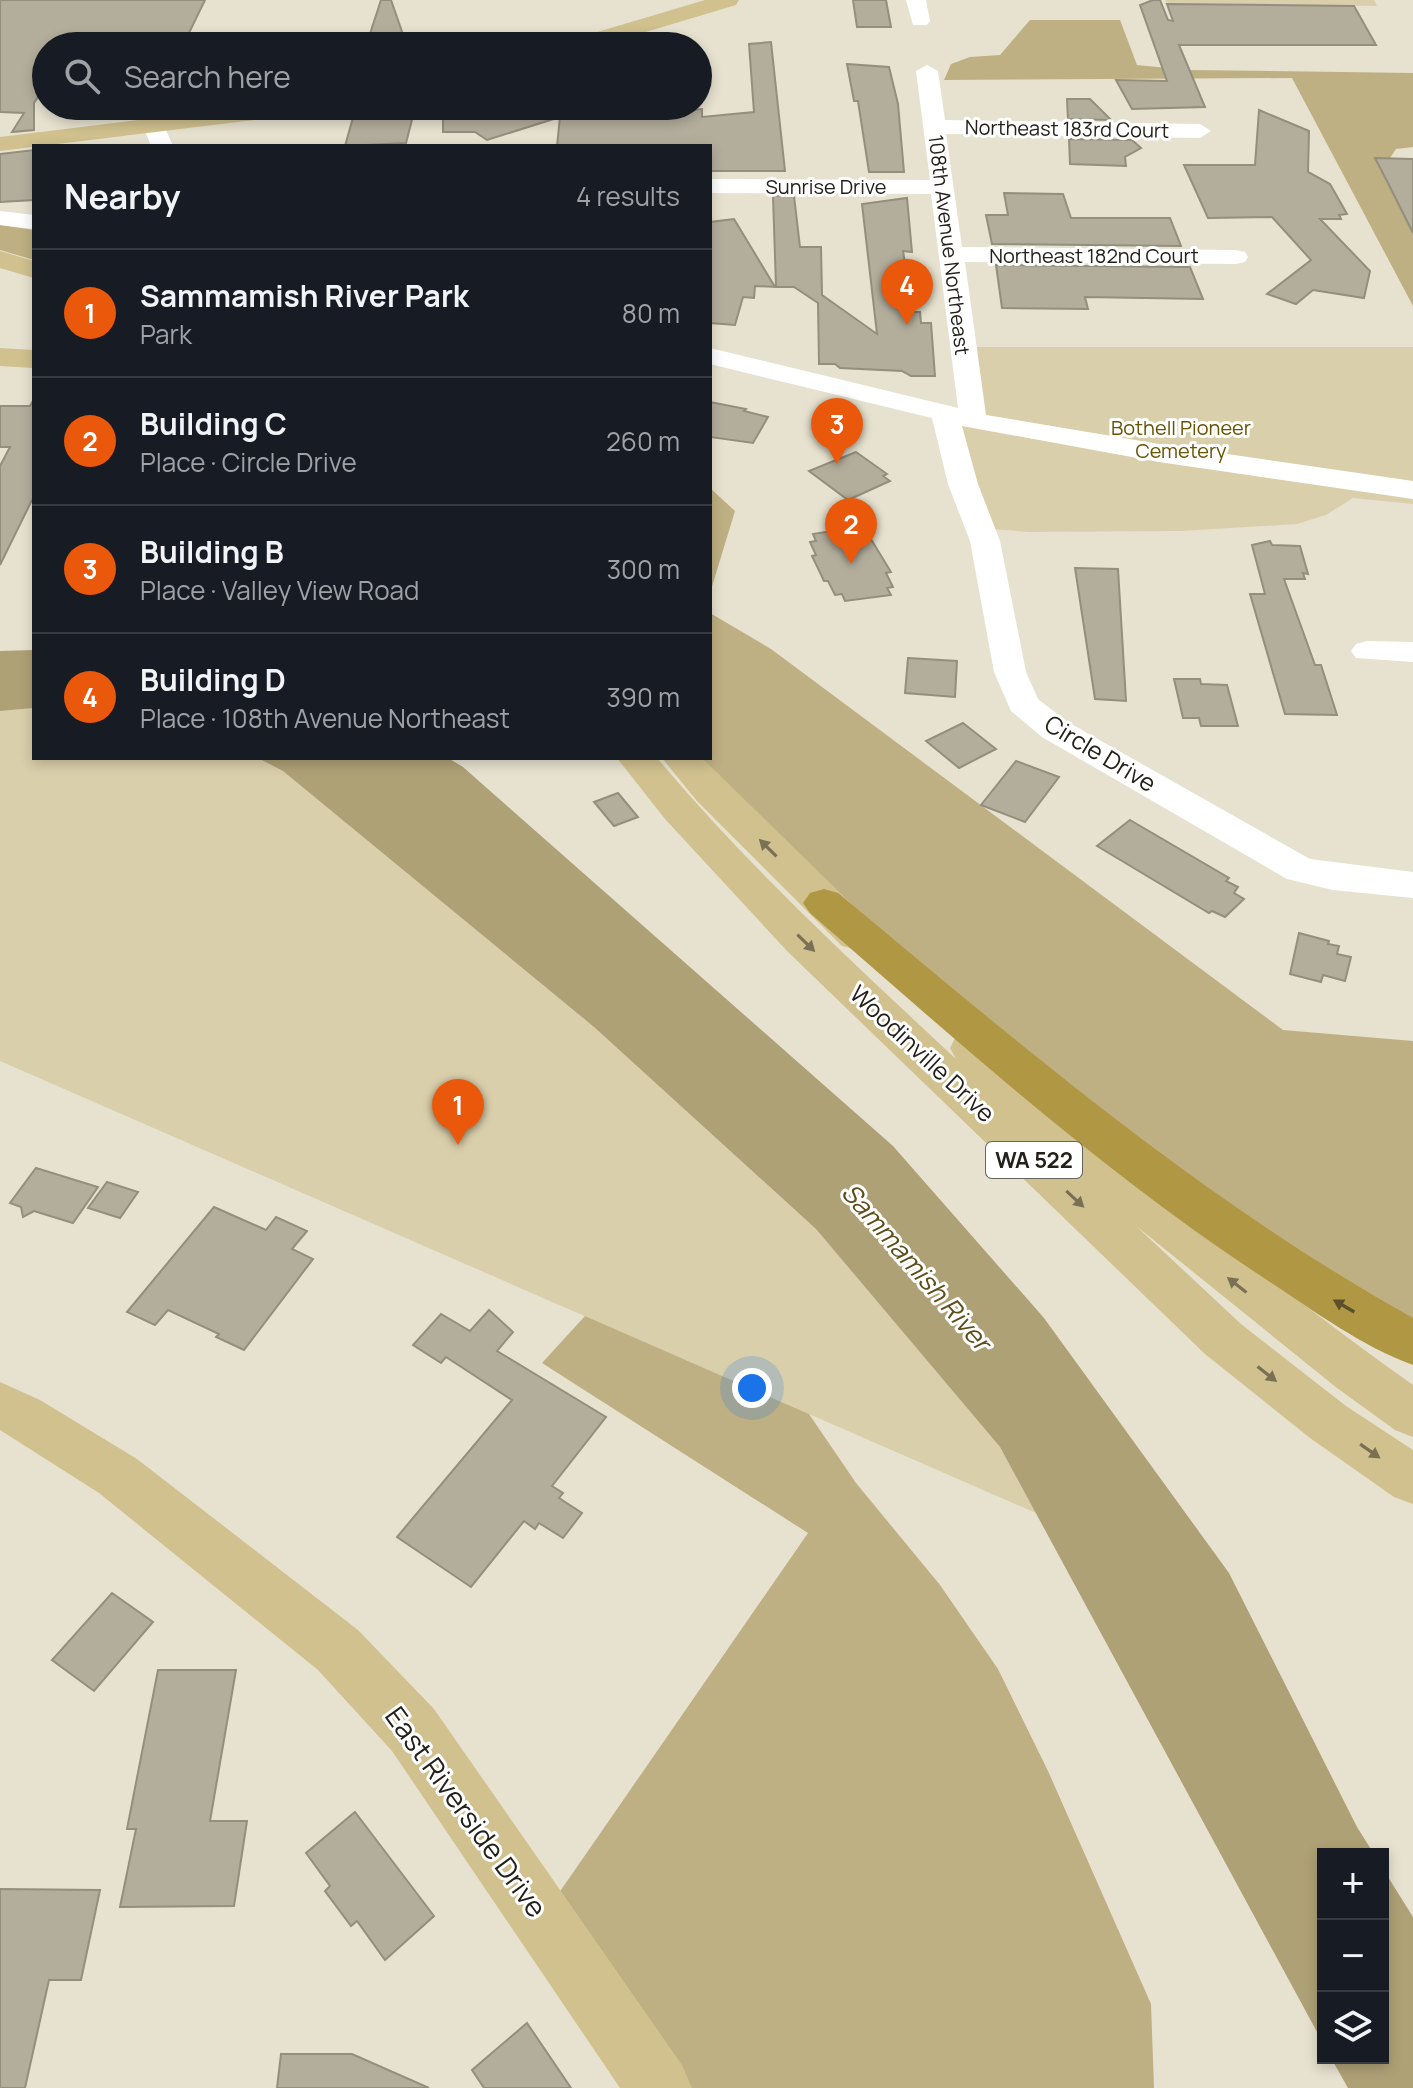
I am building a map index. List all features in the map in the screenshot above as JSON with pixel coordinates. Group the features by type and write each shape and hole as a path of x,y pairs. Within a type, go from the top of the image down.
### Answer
{"highway":[{"path":"824,903 997,1049 1174,1190 1339,1304 1413,1343"}],"main road":[{"path":"618,32 714,1"},
{"path":"0,144 158,136 240,120"},
{"path":"0,259 32,269"},
{"path":"0,340 32,341"},
{"path":"0,357 32,359"},
{"name":"Woodinville Drive","path":"638,760 689,821 802,940 1223,1339 1328,1422 1413,1480"},
{"name":"Woodinville Drive","path":"683,760 711,792 1072,1143 1231,1280 1310,1342 1413,1414"},
{"name":"East Riverside Drive","path":"0,1405 118,1476 338,1650 413,1730 659,2088"}],"street":[{"path":"916,0 920,21"},
{"name":"108th Avenue Northeast","path":"927,71 951,254 959,417"},
{"name":"Northeast 183rd Court","path":"934,127 1200,131"},
{"name":"Sunrise Drive","path":"712,186 942,187"},
{"path":"0,218 32,222"},
{"name":"Northeast 182nd Court","path":"951,254 1236,257"},
{"path":"712,356 959,417 1159,453 1413,490"},
{"name":"Circle Drive","path":"959,417 963,484 985,541 1010,672 1023,704 1054,729 1300,870 1333,877 1413,885"},
{"path":"1367,651 1413,652"}],"green space":[{"path":"1165,0 1374,0 1377,6 1167,4"},
{"name":"Bothell Pioneer Cemetery","path":"972,347 1413,347 1413,504 1353,498 1326,515 1297,524 1181,531 1029,532 980,528 950,433 973,420"},
{"path":"32,708 32,760 262,760 283,770 594,1027 816,1229 1000,1447 1036,1513 0,1061 0,711"}],"shaded area":[{"path":"1030,20 1120,20 1137,65 1189,70 1413,73 1413,147 1396,149 1390,158 1376,158 1413,233 1413,306 1292,78 944,80 951,64 970,57 1000,55"},
{"path":"0,225 32,230 32,259 0,250"},
{"path":"712,490 735,511 712,586"},
{"path":"712,614 771,649 1283,1030 1413,1041 1413,1343 1174,1190 683,760 712,760"},
{"path":"585,1316 809,1414 856,1483 940,1585 998,1669 1048,1771 1151,2004 1154,2088 659,2088 543,1916 808,1533 542,1363"}],"water":[{"path":"32,650 32,708 0,711 0,651"},
{"name":"Sammamish River","path":"262,760 451,760 463,767 893,1146 1044,1318 1229,1573 1370,1848 1317,1848 1317,2032 1000,1447 816,1229 594,1027 283,771"},
{"path":"1389,1879 1413,1917 1413,2088 1348,2088 1334,2064 1389,2064"}],"building":[{"path":"0,0 205,0 189,32 32,32 34,130 12,132 24,113 0,112"},
{"path":"381,0 391,0 402,32 371,32"},
{"path":"853,0 886,0 891,27 857,27"},
{"path":"1160,0 1168,20 1173,21 1167,4 1354,6 1376,45 1179,45 1205,107 1132,109 1116,80 1167,81 1140,5"},
{"path":"771,42 785,171 712,171 712,144 557,144 560,120 712,120 712,116 754,112 749,44"},
{"path":"847,64 889,67 898,104 904,172 869,172 858,101 854,101"},
{"path":"1067,99 1090,99 1111,120 1068,119"},
{"path":"1259,110 1309,131 1308,172 1330,184 1347,214 1339,215 1341,219 1320,219 1370,271 1364,298 1313,290 1296,304 1267,294 1311,260 1272,217 1208,218 1184,165 1255,165"},
{"path":"352,120 412,120 406,143 346,144"},
{"path":"443,120 550,120 487,140 475,132 443,132"},
{"path":"1069,139 1132,140 1141,148 1125,157 1126,166 1070,164"},
{"path":"32,150 32,200 0,202 0,154"},
{"path":"1375,158 1413,159 1413,233 1389,185"},
{"path":"1004,193 1063,194 1071,218 1170,218 1181,246 992,244 986,215 1008,215"},
{"path":"773,196 794,196 800,247 821,247 822,295 877,334 862,204 907,198 912,252 903,251 913,312 920,312 921,323 931,323 935,376 911,376 902,371 819,364 818,303 794,287 776,287"},
{"path":"734,219 775,287 755,286 754,298 743,297 735,325 712,323 712,222"},
{"path":"996,265 1190,267 1203,299 1085,297 1088,309 1002,308"},
{"path":"32,402 32,500 0,565 0,466 10,447 0,447 0,406 30,406"},
{"path":"712,402 768,417 753,443 712,437"},
{"path":"856,452 887,474 883,476 890,481 848,500 809,471"},
{"path":"863,526 891,572 886,573 893,587 887,588 891,595 845,601 842,594 835,595 828,581 824,581 812,556 816,555 810,542 816,541 813,534"},
{"path":"1270,541 1272,545 1300,546 1308,574 1303,573 1305,579 1284,579 1315,665 1321,665 1337,715 1285,714 1250,594 1265,594 1252,545"},
{"path":"1075,568 1118,569 1126,701 1095,699"},
{"path":"908,658 957,661 955,697 905,693"},
{"path":"1174,679 1200,679 1201,684 1227,685 1238,726 1201,726 1199,718 1183,718"},
{"path":"963,723 996,749 959,768 926,741"},
{"path":"1016,761 1059,777 1025,822 981,805"},
{"path":"618,793 638,817 614,826 594,802"},
{"path":"1130,820 1229,878 1226,881 1238,887 1234,893 1244,899 1225,917 1212,911 1209,913 1097,846"},
{"path":"1299,933 1329,941 1328,944 1339,946 1337,954 1351,957 1345,981 1323,975 1321,982 1290,974"},
{"path":"36,1168 98,1187 73,1223 34,1211 23,1217 21,1207 10,1203"},
{"path":"107,1182 138,1192 120,1218 88,1208"},
{"path":"214,1207 266,1230 276,1217 307,1231 292,1249 313,1259 244,1350 216,1337 219,1334 168,1310 155,1325 127,1312"},
{"path":"489,1310 513,1332 497,1351 606,1417 552,1486 563,1493 559,1498 582,1513 563,1538 539,1523 535,1529 524,1521 471,1587 397,1537 512,1400 446,1357 441,1363 413,1345 441,1314 470,1331"},
{"path":"112,1593 153,1622 94,1691 52,1660"},
{"path":"158,1670 236,1670 210,1821 247,1821 234,1906 120,1907 136,1829 127,1829"},
{"path":"355,1812 434,1916 385,1960 357,1921 351,1926 325,1891 330,1886 306,1853"},
{"path":"0,1889 100,1890 81,1980 49,1980 25,2088 0,2088"},
{"path":"527,2023 571,2088 484,2088 472,2070"},
{"path":"281,2054 352,2054 429,2088 277,2088"}],"place":[{"name":"Building D","path":"907,325"},
{"name":"Building B","path":"837,464"},
{"name":"Building C","path":"851,564"},
{"name":"Sammamish River Park","path":"458,1145"}]}
